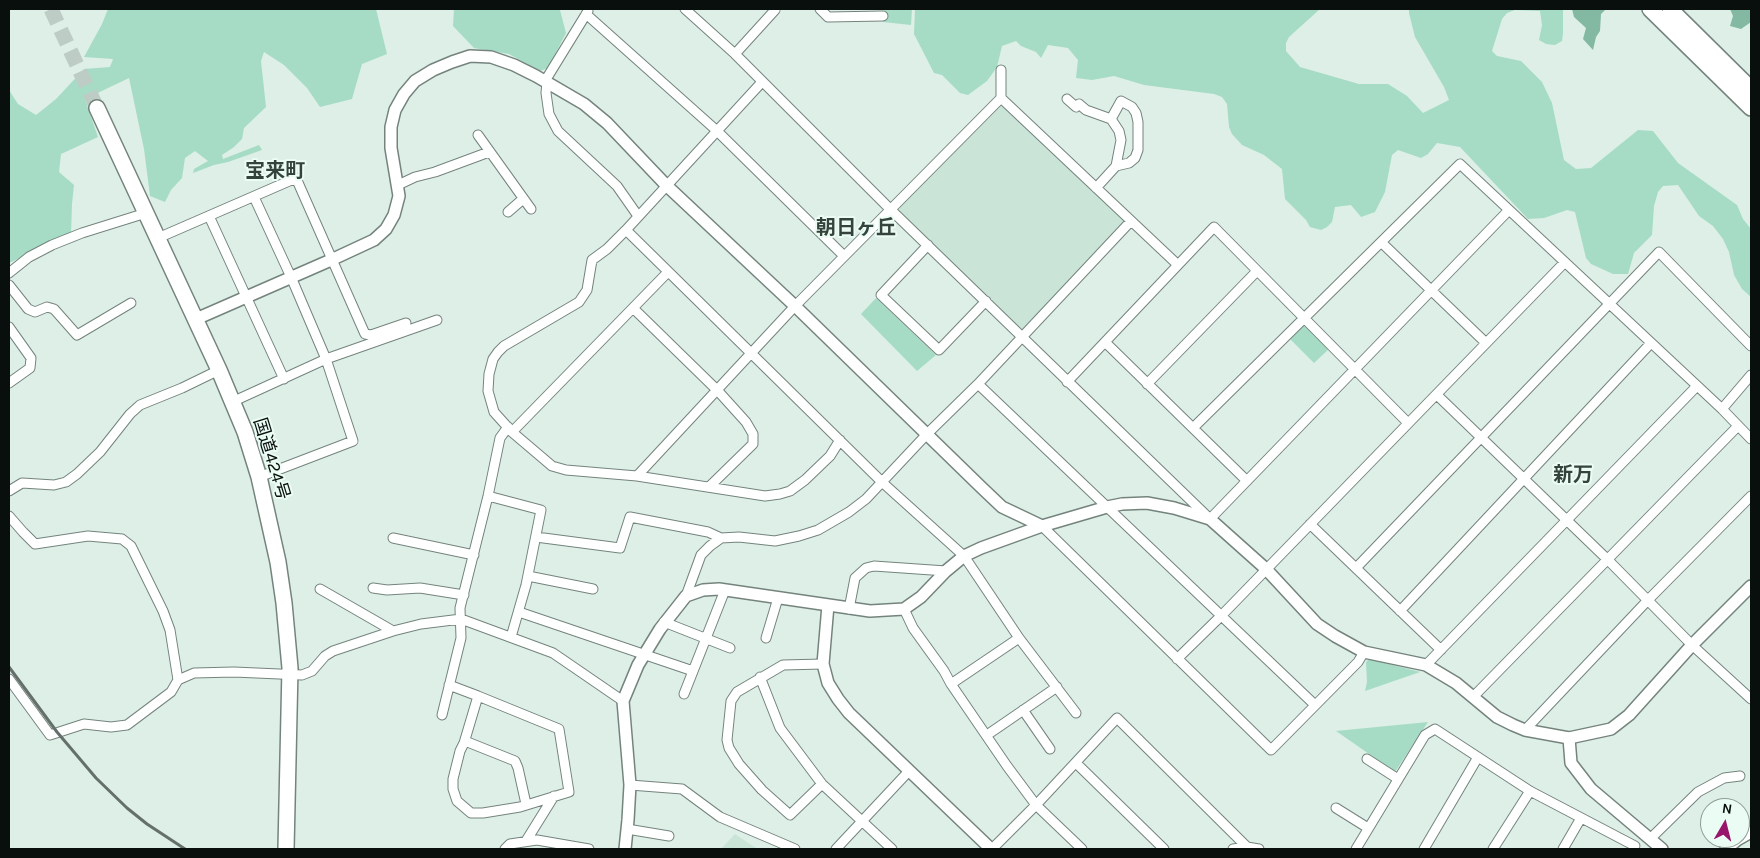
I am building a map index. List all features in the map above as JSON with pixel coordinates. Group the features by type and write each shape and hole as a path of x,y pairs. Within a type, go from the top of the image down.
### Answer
{"highway":[{"path":"1650,9 1751,108"},
{"path":"1670,9 1751,88"},
{"name":"国道424号","path":"97,108 219,370 244,432 259,477 278,562 284,603 290,674 286,849"}],"street":[{"path":"685,9 735,54 1067,382 1210,519 1266,569 1317,624 1364,652 1426,664 1456,683 1497,716 1525,730 1569,738 1611,729 1629,715 1692,646 1751,586"},
{"path":"735,54 774,9"},
{"path":"820,9 828,17 884,16"},
{"path":"638,216 617,186 558,131 549,114 546,82 587,11 716,130 844,256"},
{"path":"196,319 374,240 386,229 394,215 399,196 391,127 395,110 404,94 415,81 433,70 470,56 491,57 514,65 546,82 584,104 607,123 666,185 795,306 1002,507 1042,526 1271,750 1358,662 1364,652"},
{"path":"638,476 795,306 1001,98 1001,70"},
{"path":"762,82 626,230 607,249 592,260 586,290 579,302 504,346 493,359 489,374 488,391 494,412 510,430 552,466 566,470 638,476 764,496 790,491 805,480 830,456 840,440"},
{"path":"1001,98 1178,265"},
{"path":"1067,99 1076,107 1078,104 1086,110 1111,119 1119,130 1121,140 1116,166 1096,188"},
{"path":"1111,119 1121,102 1132,108 1136,113 1138,122 1138,150 1135,158 1129,163 1116,166"},
{"path":"478,135 531,209"},
{"path":"398,185 415,177 435,172 489,152"},
{"path":"1193,428 1460,164 1722,409 1751,439"},
{"path":"158,238 296,178 365,334 371,335 406,322"},
{"path":"254,197 291,277 326,360 353,441 259,477"},
{"path":"508,212 523,199"},
{"path":"1210,519 1509,210"},
{"path":"9,273 29,257 52,244 146,213"},
{"path":"209,216 284,379"},
{"path":"536,537 620,548 630,517 708,532 721,538 739,537 775,540 799,536 818,530 849,512 883,483 927,434 978,384 1131,221"},
{"path":"1067,382 1214,227 1408,423"},
{"path":"626,230 883,483 964,556 1019,638 1076,713"},
{"path":"1380,242 1486,343"},
{"path":"928,246 881,295 940,350 986,301"},
{"path":"1356,568 1659,252 1751,346"},
{"path":"1177,659 1565,262"},
{"path":"1148,384 1257,271"},
{"path":"442,715 461,638 460,608 488,496 500,438 668,272"},
{"path":"9,285 28,309 35,312 47,307 54,309 77,335 131,303"},
{"path":"633,308 718,390 754,434 753,444 709,487"},
{"path":"232,402 326,360 437,320"},
{"path":"9,328 31,358 30,368 9,383"},
{"path":"1105,342 1247,481"},
{"path":"1400,611 1651,342"},
{"path":"9,491 22,483 54,485 66,482 100,452 130,414 140,405 219,370"},
{"path":"1722,409 1751,376"},
{"path":"978,384 1222,614 1315,705"},
{"path":"1426,664 1697,386"},
{"path":"1437,395 1608,560 1692,646 1751,699"},
{"path":"1473,697 1738,426"},
{"path":"488,496 541,510 528,576 512,637"},
{"path":"1525,730 1648,600 1751,496"},
{"path":"686,596 703,590 725,590 849,609 870,611 904,609 921,597 946,571 964,556 1042,526 1107,507 1147,503 1174,508 1210,519"},
{"path":"9,516 35,544 88,536 122,539 131,546 163,611 170,630 178,680"},
{"path":"1310,524 1441,650"},
{"path":"393,538 474,555"},
{"path":"625,849 630,785 622,701 644,654 664,622 686,596 701,555 721,538"},
{"path":"849,609 855,578 866,568 874,566 946,571"},
{"path":"528,576 593,589"},
{"path":"373,588 387,590 420,588 464,595"},
{"path":"320,589 393,631"},
{"path":"684,694 725,590"},
{"path":"766,638 778,598"},
{"path":"828,605 823,664 828,683 838,699 849,713 992,849 1117,718 1247,847"},
{"path":"904,609 913,628 1007,766 1036,805 1082,849"},
{"path":"519,612 693,671"},
{"path":"9,679 50,735 84,724 111,727 127,725 171,692 178,680 194,674 234,672 302,674 312,671 333,650 421,624 461,619 553,653 622,701"},
{"path":"664,622 730,648"},
{"path":"951,684 1019,638"},
{"path":"822,784 790,815 762,790 739,764 729,748 727,740 731,701 737,692 783,665 823,664"},
{"path":"760,677 780,728 822,784 892,849"},
{"path":"449,685 478,696 559,729 569,792 520,807 483,813 472,813 457,801 453,790 453,779 478,696"},
{"path":"987,735 1056,687"},
{"path":"1023,710 1050,749"},
{"path":"1356,849 1425,735 1435,729 1530,791 1635,846 1633,849"},
{"path":"1569,738 1572,763 1591,789 1662,849"},
{"path":"465,741 515,761 526,804"},
{"path":"1424,849 1478,757"},
{"path":"1367,759 1398,779"},
{"path":"1076,763 1164,849"},
{"path":"836,849 909,771"},
{"path":"1650,839 1698,792 1724,778 1740,776"},
{"path":"630,785 682,789 720,817 795,849"},
{"path":"1493,849 1530,791"},
{"path":"526,841 554,796"},
{"path":"1336,808 1368,828"},
{"path":"1562,849 1582,818"},
{"path":"627,829 669,836"},
{"path":"1726,849 1751,832"},
{"path":"505,849 510,844 536,840 589,849"},
{"path":"1233,849 1247,847 1259,849"}],"shaded area":[{"path":"108,9 376,9 387,54 362,64 352,99 320,107 307,88 284,65 264,52 261,61 266,107 244,128 242,139 222,155 223,159 259,145 262,150 193,173 194,169 208,161 195,151 185,158 182,178 171,190 165,202 150,196 144,149 129,78 85,99 98,137 61,154 59,172 74,185 71,234 9,263 9,90 18,104 36,115 56,99 84,69 110,67 113,59 84,57"},
{"path":"454,9 563,9 560,10 566,33 548,68 540,71 509,54 474,48 453,26"},
{"path":"884,9 912,9 911,25 883,22"},
{"path":"915,9 1320,9 1289,37 1286,43 1286,51 1300,67 1359,84 1388,84 1407,96 1423,113 1449,100 1444,87 1415,37 1409,9 1563,9 1562,41 1555,45 1546,44 1539,40 1542,25 1540,11 1515,10 1507,13 1502,19 1492,51 1497,56 1521,61 1542,82 1552,103 1564,160 1576,169 1591,168 1638,130 1653,131 1678,163 1737,205 1743,219 1751,229 1751,297 1742,289 1734,275 1729,252 1723,239 1713,226 1699,216 1678,185 1663,186 1658,192 1654,206 1652,235 1634,253 1628,274 1613,274 1591,264 1586,258 1575,212 1567,210 1544,218 1528,219 1460,147 1437,143 1428,154 1421,158 1398,150 1392,155 1385,192 1375,212 1361,217 1351,205 1335,207 1332,222 1321,230 1310,227 1306,220 1285,199 1282,169 1264,155 1242,145 1232,134 1229,127 1227,104 1222,97 1214,94 1144,85 1114,76 1092,80 1076,78 1078,60 1068,48 1048,45 1041,58 1036,52 1021,46 1016,41 1002,46 997,67 987,81 968,95 960,93 942,75 934,73 914,34"},
{"path":"1572,9 1606,9 1601,14 1600,31 1596,37 1593,50 1583,39 1586,28 1574,17"},
{"path":"1730,9 1751,9 1751,22 1741,29 1730,26 1733,16"},
{"path":"1001,99 1124,220 1124,225 1023,329 1018,328 899,213 900,206"},
{"path":"876,298 936,355 917,371 861,314"},
{"path":"1305,321 1330,348 1314,363 1288,337"},
{"path":"1369,659 1420,672 1365,691 1367,682 1366,662"},
{"path":"1428,722 1395,772 1336,731"},
{"path":"735,834 753,846 758,849 721,849"}],"tunnel":[{"path":"51,9 97,108"}],"railway":[{"path":"9,667 57,732 96,778 127,808 147,824 185,849"}],"district":[{"name":"宝来町","path":"275,171"},
{"name":"朝日ヶ丘","path":"856,228"},
{"name":"新万","path":"1573,475"}]}
